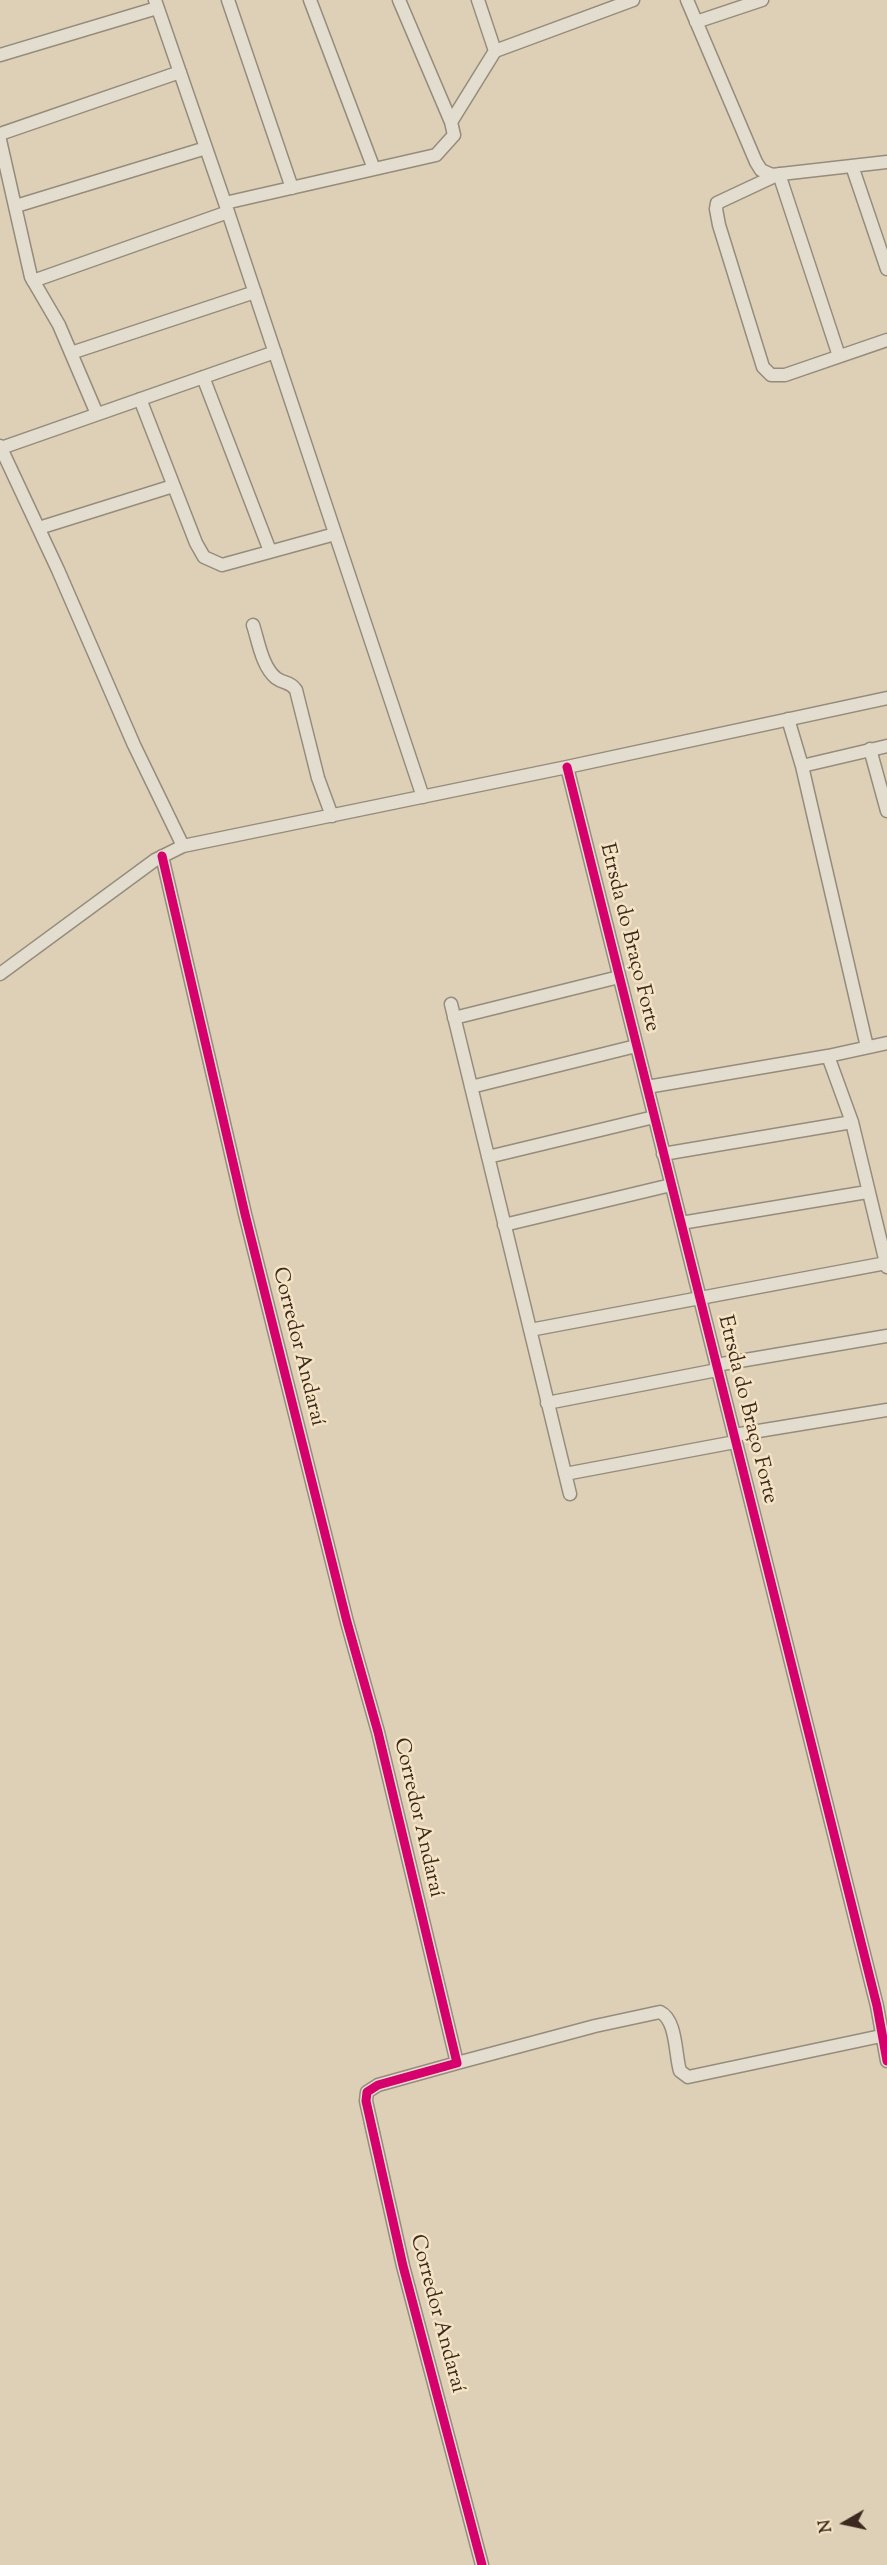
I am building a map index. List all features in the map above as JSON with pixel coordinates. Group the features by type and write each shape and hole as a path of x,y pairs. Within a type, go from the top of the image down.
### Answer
{"street":[{"path":"228,0 292,188"},
{"path":"310,0 374,169"},
{"path":"33,281 227,208 292,188 436,154 454,135 451,122 399,0"},
{"path":"478,0 495,51"},
{"path":"451,122 495,51 633,0"},
{"path":"687,0 756,162 766,174 887,162"},
{"path":"696,22 762,0"},
{"path":"0,56 156,4 227,208 423,797"},
{"path":"0,134 180,72"},
{"path":"0,140 33,281 59,325 97,414"},
{"path":"16,206 206,148"},
{"path":"852,166 887,269"},
{"path":"779,174 724,198 717,202 716,210 763,367 771,375 785,375 887,340"},
{"path":"779,174 839,356"},
{"path":"71,353 255,292"},
{"path":"183,846 106,683 39,528 0,447 274,352"},
{"path":"203,377 270,552"},
{"path":"140,399 196,543 204,557 222,565 335,534"},
{"path":"39,528 174,486"},
{"path":"253,625 270,671 278,680 289,682 296,690 318,778 332,816"},
{"path":"0,974 162,856 183,846 567,768 887,698"},
{"path":"788,719 802,766 867,1047"},
{"path":"802,766 887,746"},
{"path":"870,749 887,811"},
{"name":"Etrsda do Braço Forte","path":"567,768 877,2006 887,2061"},
{"name":"Corredor Andaraí","path":"162,856 198,1017 348,1622 378,1732 457,2063 378,2085 367,2092 366,2101 404,2266 482,2565"},
{"path":"454,1018 619,977"},
{"path":"451,1004 570,1494"},
{"path":"647,1087 828,1056 887,1043"},
{"path":"471,1088 636,1046"},
{"path":"530,1330 886,1265 852,1122 828,1056"},
{"path":"488,1157 654,1117"},
{"path":"663,1154 852,1122"},
{"path":"504,1225 671,1185"},
{"path":"681,1223 867,1192"},
{"path":"548,1403 717,1367 887,1336"},
{"path":"565,1474 734,1438 887,1410"},
{"path":"457,2063 596,2026 660,2012 665,2014 671,2027 680,2071 688,2077 881,2036"}],"cycle path":[{"path":"567,767 877,2006 887,2061"},
{"path":"162,856 245,1214 347,1622 378,1732 457,2063 378,2085 367,2092 366,2101 403,2266 482,2565"}]}
